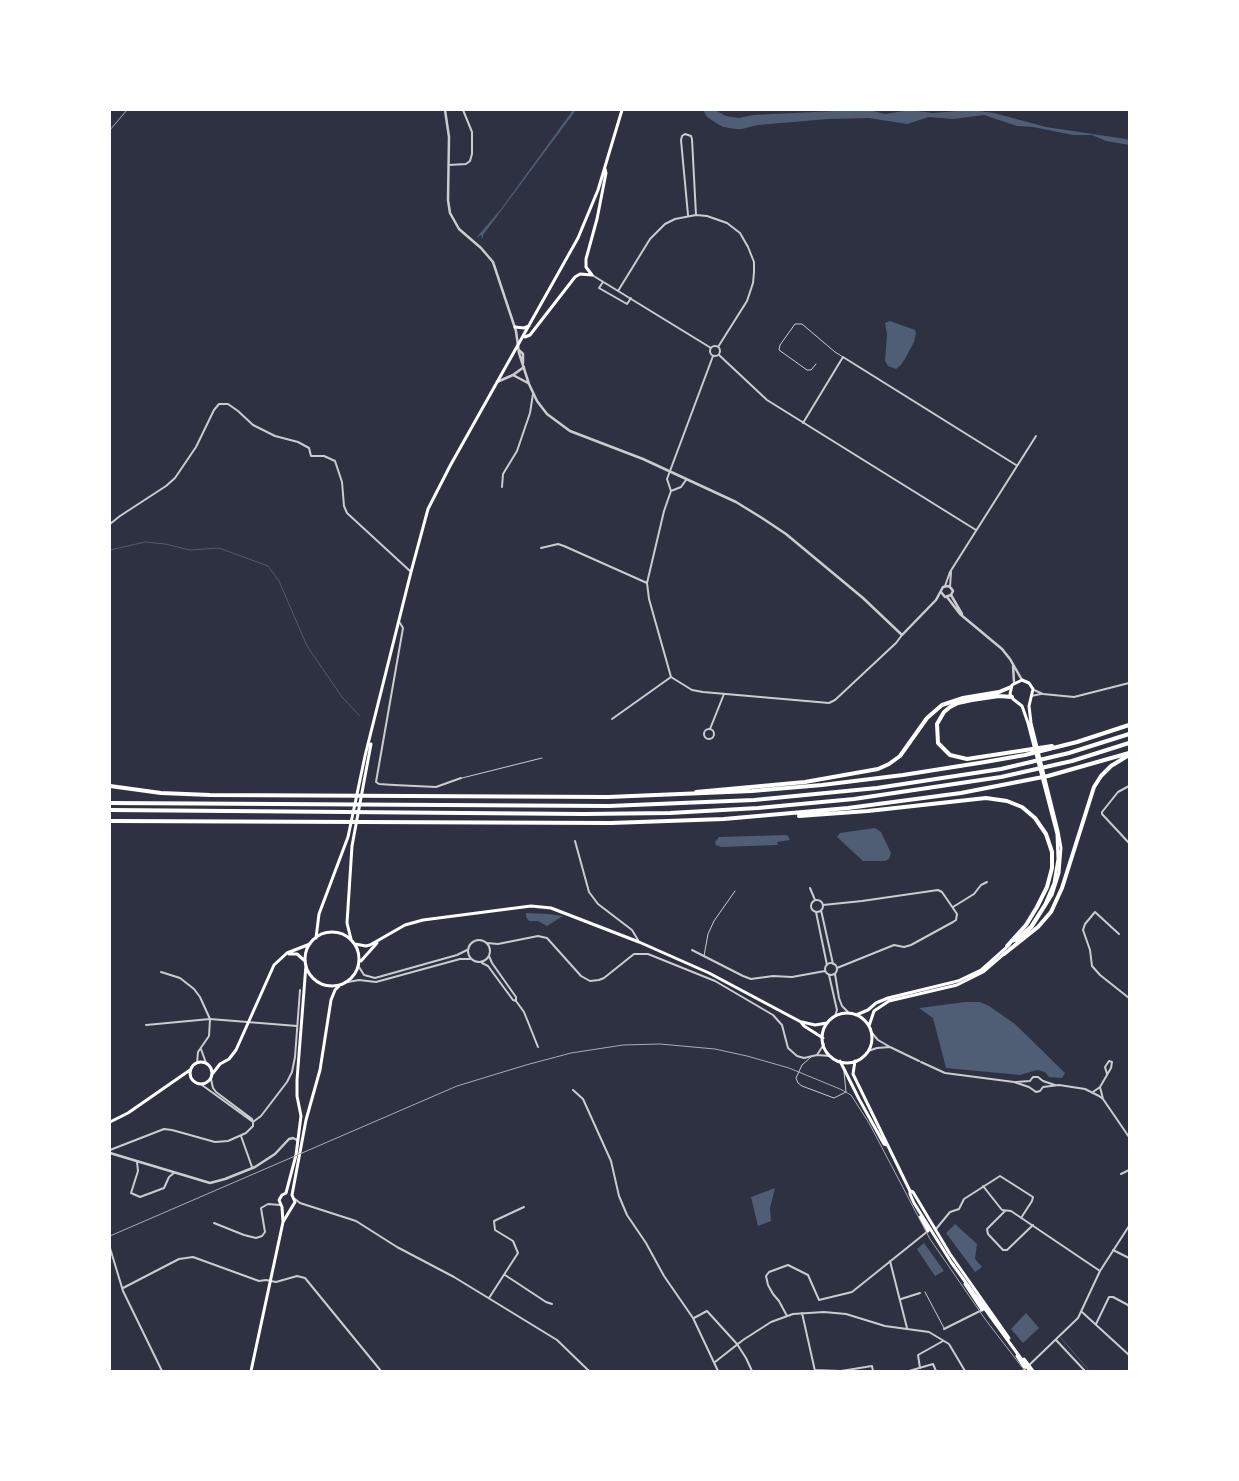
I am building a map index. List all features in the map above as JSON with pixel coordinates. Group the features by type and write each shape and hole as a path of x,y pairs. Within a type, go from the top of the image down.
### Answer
{"highway":[{"path":"659,796 805,782 875,770 889,764 900,756 927,718 942,705 963,698 1000,692 1011,687"},
{"path":"1012,697 999,696 972,700 950,707 936,724 938,743 950,756 968,759 1077,742"},
{"path":"110,786 147,792 189,795 659,796 782,789 903,775 1025,755 1077,742 1129,725"},
{"path":"110,803 609,806 754,800 877,788 1001,769 1069,753 1129,734"},
{"path":"110,810 583,814 758,808 854,799 1001,777 1072,761 1129,743"},
{"path":"769,816 875,805 999,786 1129,754"},
{"path":"1004,954 1041,923 1054,906 1094,787 1110,766 1129,754"},
{"path":"110,821 611,823 831,814 986,798 1002,800 1018,805 1032,815 1044,830 1051,849 1052,868 1048,887 1038,907 1026,925 1007,946"}],"main road":[{"path":"316,938 321,908 348,836 422,528 433,498 578,238 595,199 622,110"},
{"path":"592,275 586,267 586,259 597,219 606,173 604,169"},
{"path":"524,337 530,334 575,277 580,274 592,275"},
{"path":"515,327 524,328 530,326"},
{"path":"869,1026 874,1011 889,1001 957,985 983,972 1032,927 1052,895 1059,873 1061,848 1026,713 1022,706 1012,697 1011,687 1014,682 1022,680 1029,683 1033,689 1029,706 1033,735"},
{"path":"1018,702 1025,702 1031,697"},
{"path":"350,939 347,917 353,836 372,735"},
{"path":"355,944 366,946 379,941 404,926 423,920 531,906 551,908 566,912 639,942 722,979 801,1022 815,1026 827,1023 835,1016 849,1013 856,1014 868,1010 876,1003 888,998 958,981 981,970 1030,926 1039,915 1054,884 1058,848 1047,790"},
{"path":"281,957 292,953 297,954 306,963 308,972 318,982 339,986 348,982 355,975 359,967 360,956 355,944 337,932 330,932 316,938 307,949 306,963 297,1080 297,1096 301,1116 298,1142 286,1193 282,1195 280,1204 283,1222"},
{"path":"360,962 379,941"},
{"path":"190,1070 192,1079 196,1083 206,1084 211,1079 220,1064 233,1054 271,970 281,957 310,944"},
{"path":"292,1195 309,1106 320,1070 331,1000 339,986"},
{"path":"840,1062 856,1061 863,1057 868,1052 872,1040 872,1033 866,1021 856,1014"},
{"path":"801,1022 823,1038"},
{"path":"827,1023 823,1038 824,1044 830,1056 840,1062 845,1069 854,1090 884,1144 887,1145"},
{"path":"856,1061 853,1074 884,1136 914,1203 963,1279 1026,1368 1032,1371"},
{"path":"110,1122 128,1113 179,1079 196,1063 220,1064"},
{"path":"207,1063 213,1073"},
{"path":"179,1079 192,1079"},
{"path":"854,1090 860,1088"},
{"path":"910,1192 913,1192 931,1229"},
{"path":"251,1371 283,1222 295,1199 292,1195 286,1193"},
{"path":"914,1203 1026,1368"},
{"path":"280,1204 286,1209 291,1208"}],"street":[{"path":"445,110 449,137 448,200 450,213 459,229 487,254 493,262 515,327 519,353 529,384 537,402 547,414 570,431 636,456 736,502 786,534 863,598 902,635"},
{"path":"449,165 466,164 472,154 472,132 463,110"},
{"path":"688,215 681,140 685,134 691,136 693,142 696,215"},
{"path":"618,290 650,239 665,224 688,215 696,215 717,219 734,228 740,233 748,247 754,262 754,272 750,292 718,347 719,355 767,400 976,530"},
{"path":"592,275 711,348 718,347"},
{"path":"603,282 599,288 627,304 631,298"},
{"path":"711,348 710,353 713,356 667,479 671,491 664,511 647,583 648,599 671,677 692,690 828,703 834,700 896,643 936,600 976,530 1036,436"},
{"path":"713,356 719,355"},
{"path":"803,423 842,357 1016,465"},
{"path":"497,382 513,375 524,365"},
{"path":"513,375 529,384"},
{"path":"502,487 503,474 517,451 530,413 533,394"},
{"path":"110,524 175,478 196,447 214,410 219,404 228,404 250,423 275,436 298,442 309,448 311,456 324,456 335,461 342,482 344,506 347,513 407,571 411,572"},
{"path":"671,491 681,487 686,480"},
{"path":"541,548 558,544 647,583"},
{"path":"952,570 950,586 953,591 951,595 964,617"},
{"path":"945,586 950,586"},
{"path":"941,591 964,617 1002,649 1022,680"},
{"path":"936,600 951,595"},
{"path":"399,622 403,628 376,782 378,784 436,787 461,778"},
{"path":"1013,665 1014,682"},
{"path":"612,719 671,677"},
{"path":"1031,697 1043,694 1074,697 1129,683"},
{"path":"1033,689 1043,694"},
{"path":"710,730 724,694"},
{"path":"710,730 714,735 708,740 704,737 704,733 710,730"},
{"path":"1129,786 1118,792 1102,812 1129,843"},
{"path":"575,841 589,892 598,904 632,930 639,942"},
{"path":"953,907 974,894 981,885 987,882"},
{"path":"810,888 815,900"},
{"path":"823,905 939,890 957,914 955,921 908,946 894,945 837,968 835,974 839,998 842,1006 849,1013"},
{"path":"815,900 819,900 823,905"},
{"path":"815,900 811,906 812,910 816,912 827,965 825,971"},
{"path":"823,905 821,910 833,964 837,968"},
{"path":"816,912 821,910"},
{"path":"1120,934 1095,912 1085,924 1083,930 1090,950 1092,966 1100,975 1129,998"},
{"path":"470,958 469,944 474,940 498,944 538,936 547,938 581,976 590,981 595,981 604,978 634,954 643,953 714,981 773,1015 782,1024 790,1051 801,1057 830,1056"},
{"path":"487,943 492,963 524,1012 538,1047"},
{"path":"490,950 498,944"},
{"path":"359,967 367,977 375,978 468,950"},
{"path":"692,950 752,979 773,976 796,976 825,971"},
{"path":"481,962 489,956"},
{"path":"348,982 359,980 374,983 460,959 470,958 488,966 513,1000 516,1001"},
{"path":"827,965 833,964"},
{"path":"825,971 829,975 837,1010 835,1016"},
{"path":"162,972 182,979 194,989 210,1018 209,1036 196,1058 196,1063"},
{"path":"829,975 835,974"},
{"path":"110,1152 164,1129 215,1142 228,1141 241,1136 253,1126 253,1122 261,1116 290,1078 294,1066 300,990"},
{"path":"146,1025 210,1018 297,1026"},
{"path":"872,1033 878,1040 890,1047 945,1073 1014,1082 1029,1087 1036,1092 1040,1091 1043,1087 1059,1085"},
{"path":"817,1055 824,1044"},
{"path":"868,1052 876,1048 890,1047"},
{"path":"201,1049 207,1063"},
{"path":"1092,1092 1100,1087 1107,1074"},
{"path":"1014,1082 1030,1081 1035,1077 1059,1085 1085,1089 1103,1099"},
{"path":"211,1079 214,1090 221,1097"},
{"path":"1029,1087 1030,1081"},
{"path":"1043,1081 1043,1087"},
{"path":"202,1085 252,1119 253,1122"},
{"path":"1100,1087 1103,1099 1129,1137"},
{"path":"573,1090 583,1099 611,1161 619,1196 627,1215 646,1243 664,1276 693,1318 718,1371"},
{"path":"241,1136 253,1168"},
{"path":"110,1152 137,1162 210,1182 225,1179 253,1168 275,1154 289,1138 293,1138 298,1142"},
{"path":"137,1162 138,1171 131,1193 140,1197 164,1188 169,1177 174,1173"},
{"path":"1121,1174 1129,1170"},
{"path":"787,1316 768,1285 766,1276 769,1272 788,1265 808,1275 819,1300 852,1292 935,1224 939,1224 950,1212 959,1209 964,1199 1000,1176 1033,1197 1021,1218"},
{"path":"983,1186 1005,1211"},
{"path":"295,1199 300,1203 356,1221 397,1247 448,1273 557,1340 589,1371"},
{"path":"294,1204 300,1203"},
{"path":"214,1222 256,1238 262,1236 266,1228 261,1212 264,1205 280,1204"},
{"path":"489,1298 518,1253 512,1240 495,1230 494,1221 524,1207"},
{"path":"1033,1226 1007,1250 1003,1250 988,1234 987,1229 1005,1211 1011,1211 1100,1271"},
{"path":"1026,1368 1082,1312 1100,1271 1129,1226"},
{"path":"110,1248 119,1282 123,1288 122,1291 162,1371"},
{"path":"1113,1250 1129,1258"},
{"path":"123,1288 178,1259 193,1256 259,1281 276,1282 297,1276 305,1278 380,1371"},
{"path":"890,1261 907,1328"},
{"path":"504,1275 552,1304"},
{"path":"900,1299 920,1293"},
{"path":"1096,1324 1109,1297 1113,1297 1129,1307"},
{"path":"944,1329 985,1308"},
{"path":"693,1318 707,1311 737,1344 752,1371"},
{"path":"715,1362 756,1331 787,1316 802,1313 834,1312 850,1315 871,1323 925,1330 944,1340 952,1349 965,1371"},
{"path":"1082,1312 1129,1355"},
{"path":"802,1313 815,1370 841,1371 872,1366 873,1371"},
{"path":"1056,1340 1085,1371"},
{"path":"920,1368 918,1355 943,1341"},
{"path":"909,1371 934,1364 936,1371"}],"lane":[{"path":"816,364 811,370 807,370 778,350 795,324 802,324 842,357"},
{"path":"461,778 542,758"},
{"path":"704,956 708,934 714,921 735,890"},
{"path":"811,1057 802,1065 796,1078 798,1083 833,1098 845,1093 843,1074 845,1069"},
{"path":"926,1292 944,1329"}],"water":[{"path":"573,110 576,110 483,235 483,239 481,235 476,238 501,209"},
{"path":"703,110 715,110 726,116 739,118 753,115 854,110 885,114 910,110 933,113 971,110 994,113 1046,127 1126,139 1129,140 1129,145 1106,141 1092,135 1073,135 1033,127 1017,126 984,115 953,119 929,117 907,124 869,118 828,119 758,125 736,129 723,127 716,123 707,117"},
{"path":"890,321 915,330 916,333 914,342 906,357 896,369 888,366 885,361 887,334 885,323"},
{"path":"875,828 881,832 891,853 889,859 885,861 863,861 837,837 840,833"},
{"path":"786,835 790,840 777,842 778,845 721,847 716,845 715,842 719,837"},
{"path":"526,913 563,916 547,926 538,921 529,921"},
{"path":"980,1002 1015,1024 1065,1073 1062,1078 1049,1077 1045,1072 1037,1070 1020,1075 946,1068 933,1018 919,1008"},
{"path":"775,1188 770,1208 771,1221 758,1226 751,1197"},
{"path":"955,1224 977,1244 975,1259 982,1267 975,1272 946,1233"},
{"path":"924,1243 944,1271 935,1276 917,1249"},
{"path":"1026,1313 1039,1328 1023,1343 1011,1329"}],"waterway":[{"path":"110,550 145,542 165,544 190,550 219,548 268,566 279,581 307,646 342,697 360,716"},
{"path":"1061,1338 1088,1369"}],"tram line":[{"path":"110,1236 457,1086 571,1053 623,1045 660,1044 715,1049 789,1068 851,1095 869,1123 930,1239 985,1319 1025,1371"}],"railway":[{"path":"110,130 127,110"}]}
